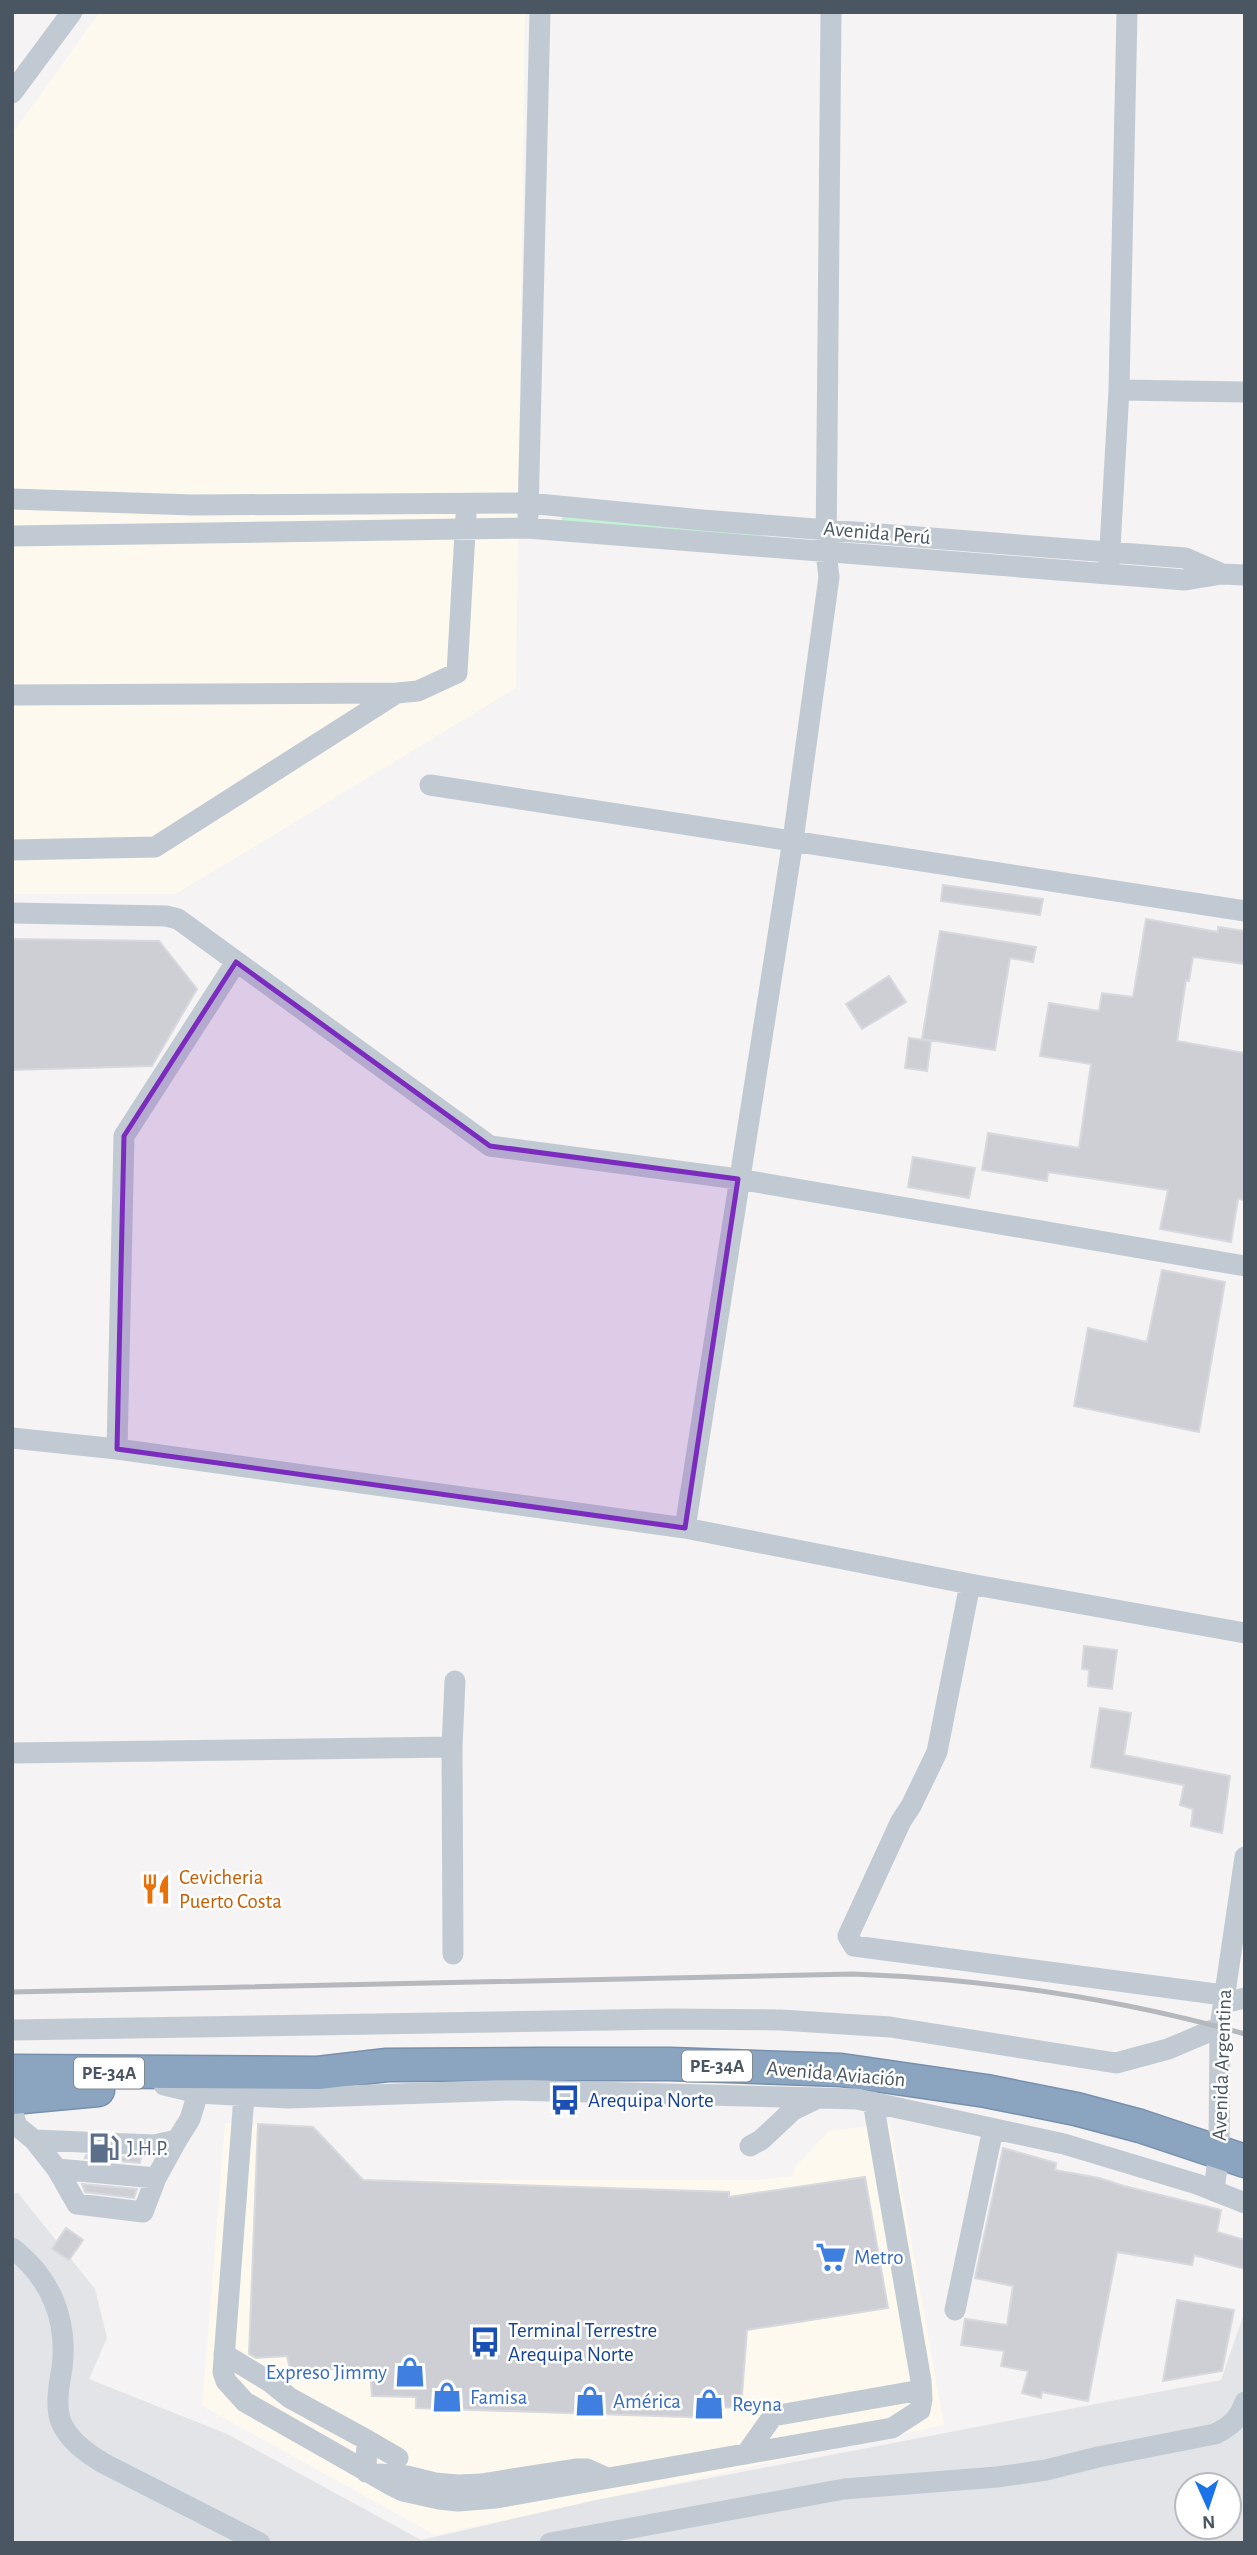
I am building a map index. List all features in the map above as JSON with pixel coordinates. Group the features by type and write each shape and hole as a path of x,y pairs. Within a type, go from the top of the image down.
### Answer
{"highway":[{"name":"Avenida Aviación","path":"12,2071 202,2083 324,2085 387,2065 670,2064 841,2070 875,2088 986,2091 1076,2109 1232,2156"},
{"name":"Avenida Aviación","path":"12,2098 202,2083"}],"street":[{"path":"12,93 72,12"},
{"path":"527,528 540,12"},
{"path":"685,1528 793,840 829,577 827,529 831,12"},
{"path":"1109,574 1119,390 1127,12"},
{"path":"1119,390 1245,391"},
{"name":"Avenida Perú","path":"12,499 193,505 528,503 689,519 1185,558 1222,574"},
{"path":"12,695 418,691 457,673 467,504"},
{"name":"Avenida Perú","path":"12,536 527,528 1185,580 1222,574 1245,575"},
{"path":"12,850 155,847 397,693"},
{"path":"430,786 1245,911"},
{"path":"12,913 166,916 178,919 491,1146 738,1179 1245,1266"},
{"path":"117,1449 124,1136 236,962"},
{"path":"12,1438 117,1449 685,1528 970,1584 1245,1633"},
{"path":"970,1584 937,1752 901,1821 848,1936 854,1946 1230,1999 1245,2007"},
{"path":"453,1954 452,1747 455,1681"},
{"path":"12,1753 452,1747"},
{"name":"Avenida Argentina","path":"1213,2191 1232,2156 1220,2027 1230,1999 1245,1857"},
{"path":"12,2030 669,2019 780,2020 890,2026 1116,2063 1168,2049 1220,2027"},
{"path":"12,2111 17,2126 34,2140 57,2169 77,2204 143,2212 156,2178 190,2119 202,2083 244,2096 324,2085 818,2098 875,2088 993,2129 1064,2144 1245,2203"},
{"path":"244,2096 224,2354 223,2372 226,2381 245,2402 368,2473 403,2491 424,2497 458,2501 496,2498 892,2428 920,2410 922,2390 875,2088"},
{"path":"750,2146 761,2140 793,2110 818,2098"},
{"path":"955,2309 993,2129"},
{"path":"34,2140 154,2145 177,2140"},
{"path":"57,2169 156,2178"},
{"path":"12,2248 50,2292 62,2320 64,2345 58,2403 61,2421 69,2435 82,2450 103,2463 260,2543"},
{"path":"224,2354 270,2382 290,2398 398,2458"},
{"path":"746,2454 773,2416 922,2390"},
{"path":"550,2543 844,2489 997,2477 1046,2470 1215,2434 1231,2426 1245,2402"},
{"path":"366,2440 368,2473"}],"highlighted area":[{"path":"236,962 490,1146 738,1179 685,1528 117,1449 124,1136"}],"shaded area":[{"path":"100,12 525,12 516,688 176,894 12,894 12,134"},
{"path":"225,2123 313,2127 363,2180 758,2180 793,2176 794,2168 829,2131 890,2123 944,2425 435,2535 202,2406"},
{"path":"18,2193 95,2289 107,2338 89,2379 227,2434 421,2540 596,2500 1221,2380 1245,2311 1245,2543 12,2543 12,2194"}],"green space":[{"path":"562,514 763,533 763,539 562,521"}],"building":[{"path":"943,885 1043,899 1040,915 941,901"},
{"path":"1146,919 1218,932 1218,927 1245,931 1245,964 1193,957 1189,981 1186,980 1177,1041 1245,1053 1245,1200 1238,1199 1231,1242 1160,1229 1168,1190 1048,1172 1047,1181 982,1170 988,1133 1079,1148 1091,1064 1040,1056 1049,1003 1099,1011 1102,993 1133,997"},
{"path":"940,931 1036,947 1033,962 1010,958 995,1050 922,1039"},
{"path":"12,939 159,941 197,989 152,1066 12,1070"},
{"path":"889,976 906,1002 862,1029 846,1004"},
{"path":"909,1038 931,1041 927,1071 905,1068"},
{"path":"913,1157 975,1168 969,1198 908,1187"},
{"path":"1162,1270 1225,1282 1199,1432 1074,1406 1088,1328 1147,1342"},
{"path":"1084,1646 1117,1650 1112,1689 1088,1686 1089,1670 1082,1669"},
{"path":"1100,1708 1131,1713 1124,1755 1230,1776 1222,1833 1191,1826 1193,1809 1180,1805 1184,1785 1091,1767"},
{"path":"258,2124 313,2127 363,2180 729,2192 729,2197 865,2177 888,2308 747,2330 741,2408 715,2407 715,2418 416,2408 416,2397 372,2396 370,2369 290,2369 287,2356 256,2358 249,2354"},
{"path":"1003,2148 1056,2163 1055,2170 1099,2178 1221,2210 1217,2232 1245,2240 1245,2269 1194,2255 1192,2265 1117,2252 1088,2401 1042,2392 1041,2398 1022,2393 1028,2371 1001,2366 1004,2351 961,2345 965,2319 1007,2325 1013,2286 975,2278"},
{"path":"86,2155 141,2158 140,2163 85,2158"},
{"path":"82,2184 137,2189 134,2198 85,2192"},
{"path":"66,2228 83,2240 69,2260 52,2249"},
{"path":"1177,2300 1234,2310 1222,2371 1163,2381"}],"railway":[{"path":"12,1992 853,1974 952,1980 1050,1992 1148,2010 1245,2034"}],"place":[{"name":"Cevicheria Puerto Costa","path":"156,1889"},
{"name":"Arequipa Norte","path":"565,2100"},
{"name":"J.H.P.","path":"104,2148"},
{"name":"Metro","path":"831,2257"},
{"name":"Terminal Terrestre Arequipa Norte","path":"485,2342"},
{"name":"Expreso Jimmy","path":"410,2372"},
{"name":"Famisa","path":"447,2397"},
{"name":"América","path":"590,2401"},
{"name":"Reyna","path":"709,2404"}]}
